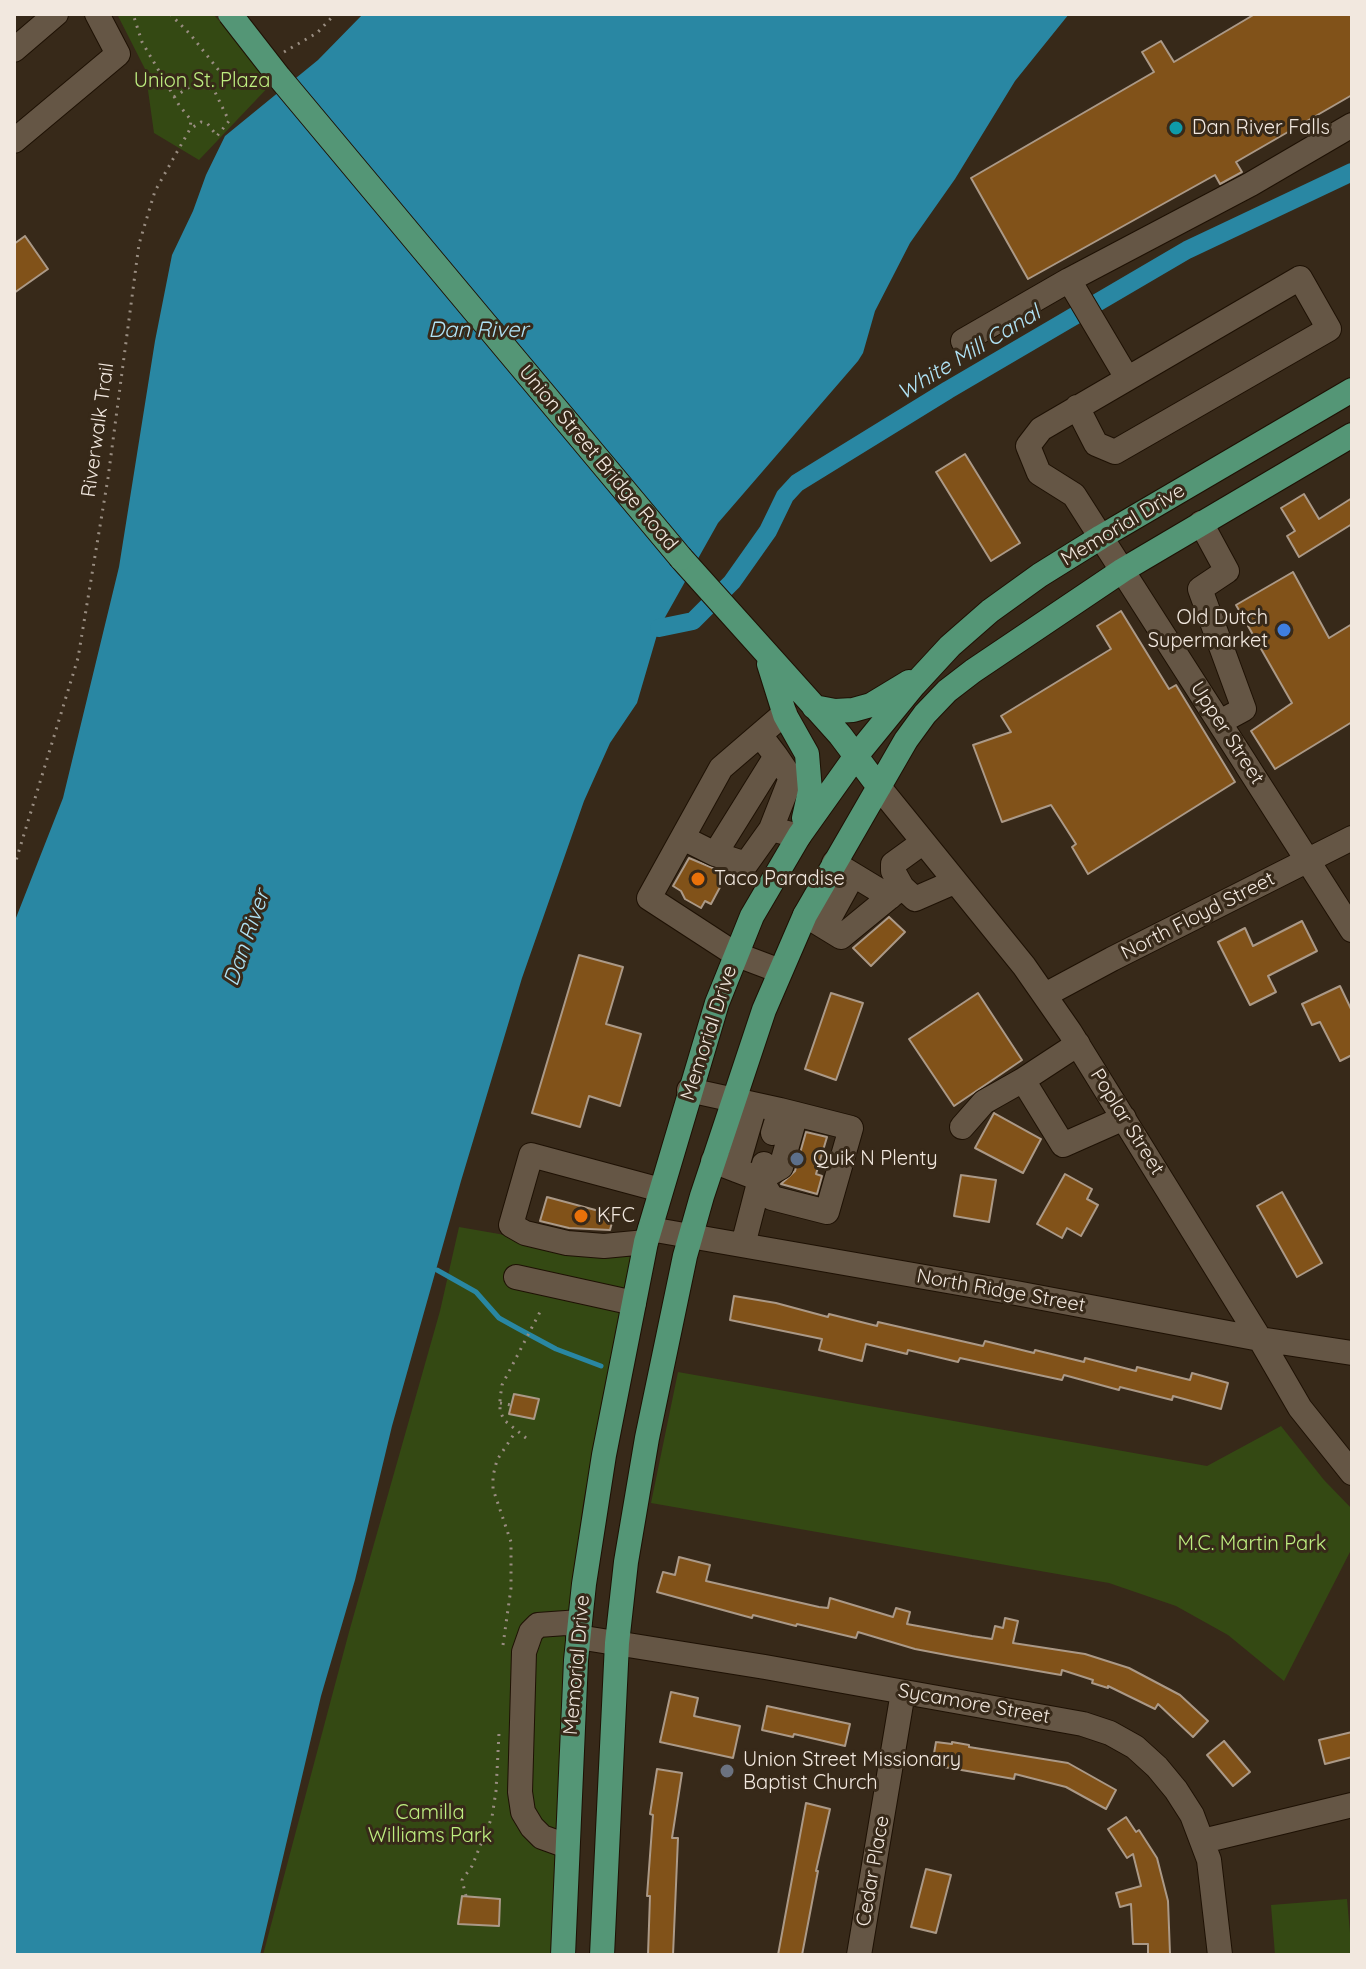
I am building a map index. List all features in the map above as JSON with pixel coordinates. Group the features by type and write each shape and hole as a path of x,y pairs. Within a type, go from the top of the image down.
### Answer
{"main road":[{"name":"Union Street Bridge Road","path":"230,14 279,77 763,652 856,756 879,787"},
{"name":"Memorial Drive","path":"563,1955 579,1629 599,1482 648,1236 717,1003 752,916 800,834 856,756 928,670 990,611 1101,537 1352,390"},
{"name":"Memorial Drive","path":"602,1955 617,1643 626,1562 647,1438 691,1235 713,1161 744,1103 780,971 815,921 843,869 879,787 906,740 947,691 1123,570 1352,435"},
{"path":"763,652 785,713 807,754 810,791 800,834"},
{"path":"814,707 835,711 871,705 928,670"}],"street":[{"path":"14,50 56,14"},
{"path":"14,141 118,54 97,14"},
{"path":"963,341 1074,288 1352,125"},
{"path":"1300,278 1329,329 1115,452 1096,444 1077,407 1300,278"},
{"path":"1074,288 1127,378"},
{"name":"Upper Street","path":"1077,407 1041,429 1028,446 1039,473 1074,495 1352,930"},
{"path":"1201,523 1227,571 1200,589 1244,709 1220,722"},
{"path":"1180,660 1218,638"},
{"path":"780,971 735,954 649,898 721,768 785,713"},
{"path":"683,838 715,854 746,864 771,829 791,778 760,735"},
{"path":"715,854 776,756"},
{"name":"Poplar Street","path":"879,787 1045,995 1124,1118 1300,1408 1352,1473"},
{"path":"771,829 800,834"},
{"name":"North Floyd Street","path":"1045,995 1352,838"},
{"path":"896,892 893,864 922,843"},
{"path":"843,869 915,899 954,882"},
{"path":"815,921 841,937 896,892"},
{"path":"962,1127 984,1102 1078,1044"},
{"path":"1023,1080 1063,1145 1124,1118"},
{"path":"689,1090 744,1103 779,1127 851,1128 827,1212 772,1198 760,1179 713,1161"},
{"path":"736,1170 744,1103"},
{"path":"760,1179 781,1167 779,1127"},
{"path":"743,1245 760,1179 779,1127"},
{"name":"North Ridge Street","path":"661,1190 531,1155 511,1225 525,1233 567,1243 600,1246 648,1236 691,1235 1352,1353"},
{"path":"516,1277 634,1303"},
{"name":"Sycamore Street","path":"567,1846 542,1837 532,1827 523,1812 520,1792 524,1652 531,1632 538,1625 579,1629 617,1643 1083,1724 1110,1733 1135,1747 1157,1767 1192,1815 1209,1860 1220,1955"},
{"name":"Cedar Place","path":"859,1955 903,1692"},
{"path":"1203,1841 1352,1805"}],"path":[{"path":"133,14 142,42 191,120 190,129"},
{"path":"174,97 198,83 205,85 215,92 229,121 217,136 207,123 201,122 190,129"},
{"name":"Riverwalk Trail","path":"14,867 78,658 108,478 139,244 155,191 190,129"},
{"path":"526,1438 504,1420 500,1403 502,1385 541,1310"},
{"path":"500,1403 511,1405"},
{"path":"502,1655 511,1588 511,1542 493,1489 493,1476 497,1460 516,1431"},
{"path":"466,1896 462,1880 472,1866 492,1817 499,1730"}],"green space":[{"name":"Union St. Plaza","path":"117,14 213,14 274,81 199,160 154,133 145,69"},
{"name":"Camilla Williams Park","path":"459,1227 631,1257 583,1504 567,1640 551,1955 263,1955 349,1632 440,1311"},
{"name":"M.C. Martin Park","path":"678,1372 1207,1466 1281,1426 1324,1480 1352,1509 1352,1548 1284,1681 1228,1635 1176,1606 1109,1583 651,1503"},
{"path":"1347,1899 1352,1955 1275,1955 1271,1905"}],"water":[{"name":"Dan River","path":"363,14 1069,14 1015,81 955,179 910,243 875,311 858,361 718,523 659,628 637,703 610,743 584,801 522,978 392,1426 355,1580 321,1696 260,1955 14,1955 14,923 63,798 119,567 172,255 225,136 318,60"}],"building":[{"name":"Dan River Falls","path":"1255,14 1352,14 1352,95 1236,162 1242,172 1220,184 1215,175 1028,279 971,178 1154,72 1142,52 1161,41 1174,62"},
{"path":"25,236 48,269 14,293 14,244"},
{"path":"965,454 1020,543 991,561 936,472"},
{"path":"1304,494 1319,519 1352,498 1352,524 1299,557 1287,536 1295,531 1281,508"},
{"path":"1293,572 1329,638 1352,624 1352,722 1275,769 1251,731 1292,703 1236,605"},
{"path":"1121,611 1169,689 1176,685 1235,782 1088,874 1072,847 1076,844 1051,805 1002,822 973,745 1011,732 1001,716 1111,649 1097,626"},
{"path":"689,858 727,874 711,904 705,901 701,908 685,899 681,891 673,886"},
{"path":"889,917 905,932 871,966 853,948"},
{"path":"1302,921 1317,951 1268,976 1276,992 1250,1005 1218,942 1245,928 1253,946"},
{"path":"579,955 623,967 606,1024 641,1034 620,1106 589,1096 580,1127 532,1113"},
{"path":"1340,986 1352,1011 1352,1055 1340,1061 1320,1022 1312,1025 1302,1004"},
{"path":"831,993 863,1003 836,1080 805,1069"},
{"path":"978,993 1022,1060 954,1106 909,1039"},
{"path":"994,1113 1041,1139 1023,1173 975,1148"},
{"path":"806,1132 827,1137 816,1174 822,1176 817,1194 781,1184 795,1171"},
{"path":"1065,1174 1092,1189 1087,1199 1098,1205 1081,1236 1067,1228 1062,1238 1037,1224"},
{"path":"961,1175 996,1180 989,1222 954,1216"},
{"path":"1282,1192 1322,1263 1297,1277 1257,1206"},
{"path":"547,1197 614,1215 610,1230 569,1228 540,1221"},
{"path":"734,1296 877,1326 878,1322 983,1346 985,1341 1084,1362 1085,1358 1136,1371 1137,1367 1190,1380 1192,1373 1228,1383 1221,1409 1173,1396 1172,1400 1120,1387 1119,1390 1064,1375 1062,1380 960,1358 958,1362 866,1344 862,1361 819,1350 822,1339 730,1320"},
{"path":"514,1394 539,1399 534,1419 509,1414"},
{"path":"679,1557 710,1565 706,1581 819,1607 828,1608 830,1598 893,1617 896,1608 910,1612 907,1624 992,1639 995,1626 1003,1628 1005,1618 1018,1621 1013,1643 1085,1654 1129,1668 1180,1695 1208,1721 1193,1737 1158,1704 1155,1709 1108,1686 1092,1683 1093,1680 1062,1670 1061,1675 915,1649 858,1632 856,1638 753,1615 752,1618 657,1592 663,1572 675,1575"},
{"path":"671,1692 698,1698 694,1716 740,1726 733,1758 660,1742"},
{"path":"767,1706 850,1724 845,1746 762,1730"},
{"path":"1352,1732 1352,1757 1325,1764 1319,1740"},
{"path":"1224,1741 1250,1772 1233,1786 1207,1755"},
{"path":"936,1742 952,1742 1068,1763 1116,1790 1106,1809 1066,1787 1015,1774 1014,1779 932,1765"},
{"path":"657,1769 682,1773 672,1838 678,1838 673,1955 648,1955 650,1896 647,1896 653,1815 650,1814"},
{"path":"806,1803 830,1809 802,1955 778,1955"},
{"path":"1126,1817 1136,1832 1139,1830 1157,1858 1168,1901 1170,1954 1148,1954 1148,1944 1133,1944 1131,1904 1120,1907 1116,1893 1141,1886 1133,1854 1127,1858 1108,1829"},
{"path":"926,1869 951,1875 936,1933 911,1927"},
{"path":"462,1896 500,1899 499,1926 458,1924"}],"waterway":[{"name":"White Mill Canal","path":"659,628 693,621 732,582 768,531 785,496 797,483 1187,250 1352,172"},
{"path":"437,1270 476,1292 499,1318 556,1349 601,1366"}],"place":[{"name":"Dan River Falls","path":"1176,128"},
{"name":"Old Dutch Supermarket","path":"1284,630"},
{"name":"Taco Paradise","path":"698,879"},
{"name":"Quik N Plenty","path":"797,1159"},
{"name":"KFC","path":"581,1216"},
{"name":"Union Street Missionary Baptist Church","path":"727,1771"}]}
